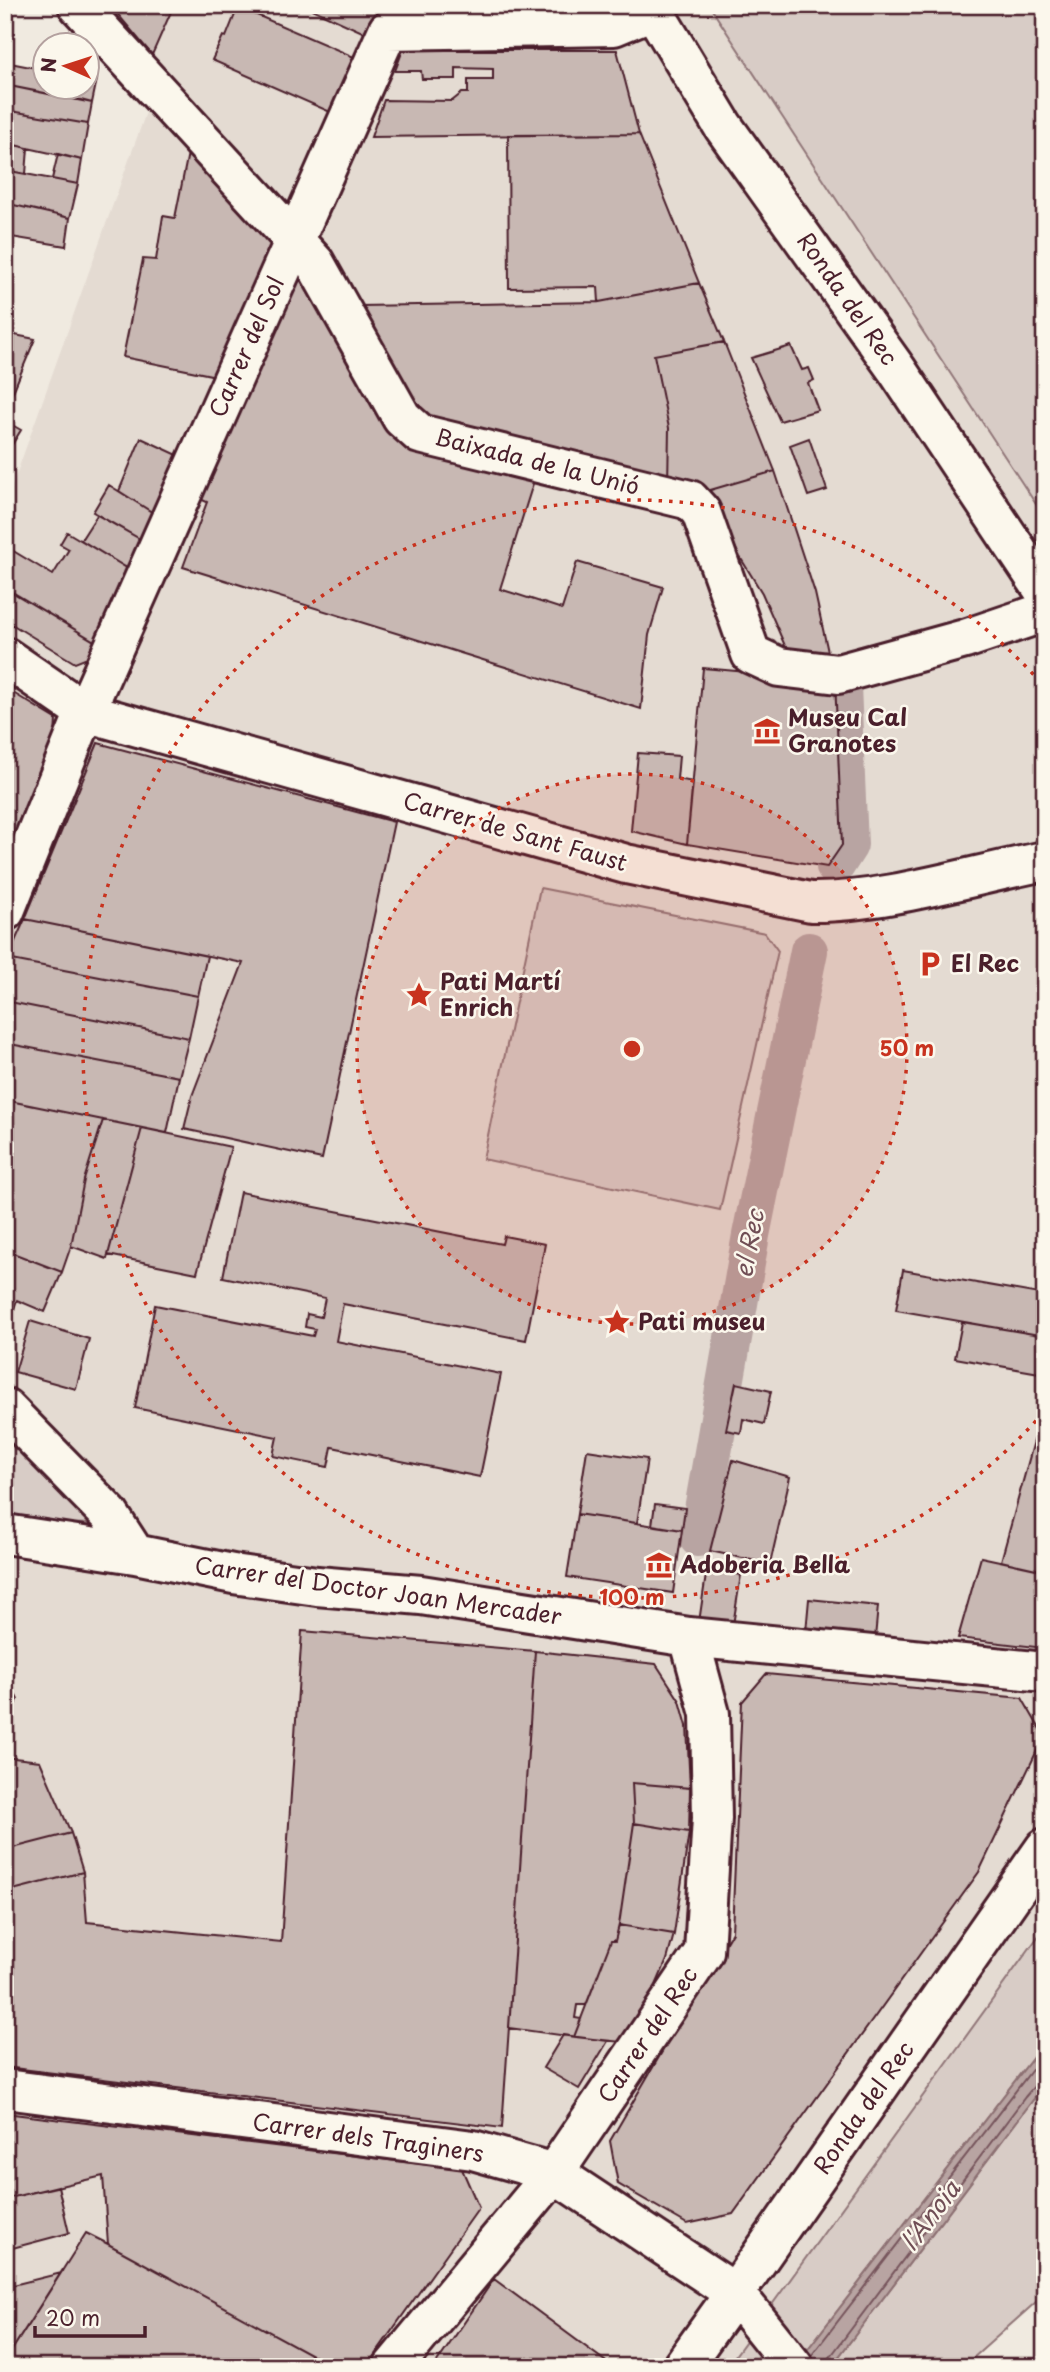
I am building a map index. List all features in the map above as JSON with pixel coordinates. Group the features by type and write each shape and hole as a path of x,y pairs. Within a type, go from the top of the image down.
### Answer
{"street":[{"name":"Baixada de la Unió","path":"78,5 315,263 402,418 420,434 690,500 701,512 751,654 779,667 838,674 965,639 1045,612"},
{"name":"Carrer del Sol","path":"5,911 85,712 388,30 614,26 652,7"},
{"name":"Ronda del Rec","path":"652,7 723,126 897,370 1045,592"},
{"name":"Carrer de Sant Faust","path":"5,657 85,712 626,864 811,902 897,893 1045,861"},
{"path":"5,1408 109,1514 135,1553"},
{"name":"Carrer del Doctor Joan Mercader","path":"7,1539 135,1553 233,1574 317,1586 421,1595 689,1637 1045,1672"},
{"name":"Carrer del Rec","path":"393,2367 554,2173 704,1952 712,1818 710,1714 689,1637"},
{"name":"Ronda del Rec","path":"681,2367 736,2293 1045,1849"},
{"name":"Carrer dels Traginers","path":"5,2089 473,2150 554,2173 736,2293 794,2367"}],"shaded area":[{"path":"60,5 709,5 1045,518 1045,1927 727,2367 5,2367 5,506 149,104 102,52 102,32 84,32"},
{"path":"709,5 1045,5 1045,518"},
{"path":"540,888 765,933 778,951 720,1210 483,1159"},
{"path":"5,1434 95,1524 5,1522"},
{"path":"1045,1927 1045,2042 794,2367 727,2367"},
{"path":"1045,2084 1045,2294 963,2367 831,2367"}],"water":[{"name":"l'Anoia","path":"1045,2042 1045,2084 831,2367 794,2367"}],"building":[{"path":"110,5 174,5 152,55"},
{"path":"303,5 384,5 371,36"},
{"path":"238,7 361,60 337,115 212,60 223,36 226,37"},
{"path":"403,50 617,50 639,134 371,137 384,100 452,101 462,93 468,93 468,80 493,80 493,69 456,68 456,79 422,79 421,71 395,71"},
{"path":"5,62 32,67 32,90 5,85"},
{"path":"5,85 32,91 32,102 92,103 88,124 5,110"},
{"path":"5,110 88,124 82,160 5,143"},
{"path":"639,134 699,283 599,302 598,287 509,288 508,135"},
{"path":"5,143 28,148 26,174 5,170"},
{"path":"190,143 272,242 216,376 123,357 143,259 156,260 163,216 175,218"},
{"path":"58,154 82,160 78,184 52,179"},
{"path":"5,170 78,184 70,218 5,203"},
{"path":"5,203 70,218 66,246 5,236"},
{"path":"299,263 392,435 536,474 500,589 562,609 577,562 663,587 649,635 641,709 183,567 207,502 198,498"},
{"path":"699,283 724,342 654,355 669,428 668,485 419,424 361,306 599,302"},
{"path":"5,333 35,339 5,411"},
{"path":"724,342 775,471 707,491 668,485 669,428 654,355"},
{"path":"791,346 802,370 809,368 814,380 808,383 818,410 780,421 751,358"},
{"path":"5,421 21,430 5,456"},
{"path":"141,438 182,457 158,516 119,491"},
{"path":"809,438 827,490 808,496 790,445"},
{"path":"775,471 815,593 830,661 792,662 762,593 740,557 707,491"},
{"path":"109,485 158,516 147,543 93,512"},
{"path":"97,515 147,543 135,573 81,540"},
{"path":"67,532 135,573 106,648 5,588 5,546 53,575 69,549 60,544"},
{"path":"9,590 106,648 105,651 75,663 5,620 5,596"},
{"name":"Museu Cal Granotes","path":"703,668 835,680 842,845 827,867 687,844"},
{"path":"5,688 56,719 53,774 5,889"},
{"path":"98,743 394,822 322,1159 184,1129 192,1096 243,963 25,919"},
{"path":"638,753 679,756 677,779 693,782 687,844 631,831"},
{"path":"25,919 207,956 198,996 7,959"},
{"path":"7,959 198,996 189,1038 5,1001"},
{"path":"5,1001 189,1038 179,1077 5,1043"},
{"path":"5,1043 179,1077 167,1133 5,1100"},
{"path":"5,1100 103,1120 84,1180 71,1246 62,1272 5,1250"},
{"path":"103,1120 142,1128 107,1259 71,1246 84,1180"},
{"path":"142,1128 231,1147 197,1273 108,1255"},
{"path":"240,1192 502,1244 504,1236 545,1244 526,1340 343,1304 336,1341 501,1374 480,1477 332,1447 328,1467 273,1456 277,1437 135,1408 155,1305 313,1336 315,1329 305,1327 307,1314 321,1317 325,1298 223,1277"},
{"path":"5,1250 62,1272 45,1312 17,1300 5,1335"},
{"path":"903,1270 1045,1295 1045,1336 896,1310"},
{"path":"30,1321 89,1339 76,1389 15,1372"},
{"path":"962,1322 1045,1336 1045,1374 955,1358"},
{"path":"736,1383 771,1391 764,1424 743,1419 741,1433 726,1430"},
{"path":"1039,1423 1045,1424 1045,1571 1001,1561"},
{"path":"587,1450 647,1459 637,1523 577,1514"},
{"path":"733,1460 790,1477 770,1564 710,1551"},
{"path":"655,1504 685,1508 682,1530 652,1525"},
{"path":"577,1514 682,1530 673,1593 567,1577"},
{"path":"981,1557 1045,1571 1044,1648 958,1638"},
{"path":"707,1568 741,1575 733,1625 699,1622"},
{"path":"809,1599 878,1606 875,1638 806,1632"},
{"path":"302,1631 535,1651 502,2128 5,2067 5,1892 83,1872 87,1922 281,1942"},
{"path":"535,1651 656,1664 680,1701 687,1726 690,1788 632,1783 634,1823 619,1925 615,1941 611,1941 586,2005 577,2005 575,2018 581,2019 574,2037 509,2028"},
{"path":"5,1674 18,1700 5,1721"},
{"path":"766,1674 1022,1698 1044,1736 979,1872 733,2214 687,2224 618,2184 610,2141 732,1932 742,1702"},
{"path":"5,1757 40,1761 71,1833 5,1850"},
{"path":"632,1783 690,1788 689,1832 634,1823"},
{"path":"634,1823 689,1832 674,1934 619,1925"},
{"path":"71,1833 83,1872 5,1892 5,1850"},
{"path":"619,1925 674,1934 667,1960 631,2043 574,2037 611,1941 615,1941"},
{"path":"563,2035 608,2041 579,2089 543,2068"},
{"path":"5,2113 462,2169 479,2208 366,2367 334,2367 108,2244 103,2176 5,2199"},
{"path":"58,2186 69,2233 5,2250 5,2199"},
{"path":"86,2233 334,2367 15,2367 5,2361"},
{"path":"61,2273 5,2361 5,2287"},
{"path":"494,2279 613,2367 434,2367"}],"waterway":[{"name":"el Rec","path":"835,867 849,845 842,686"},
{"name":"el Rec","path":"698,1538 751,1235 809,951"}],"place":[{"name":"Museu Cal Granotes","path":"767,731"},
{"name":"El Rec","path":"930,964"},
{"name":"Pati Martí Enrich","path":"419,995"},
{"name":"Pati museu","path":"617,1322"},
{"name":"Adoberia Bella","path":"659,1565"}]}
